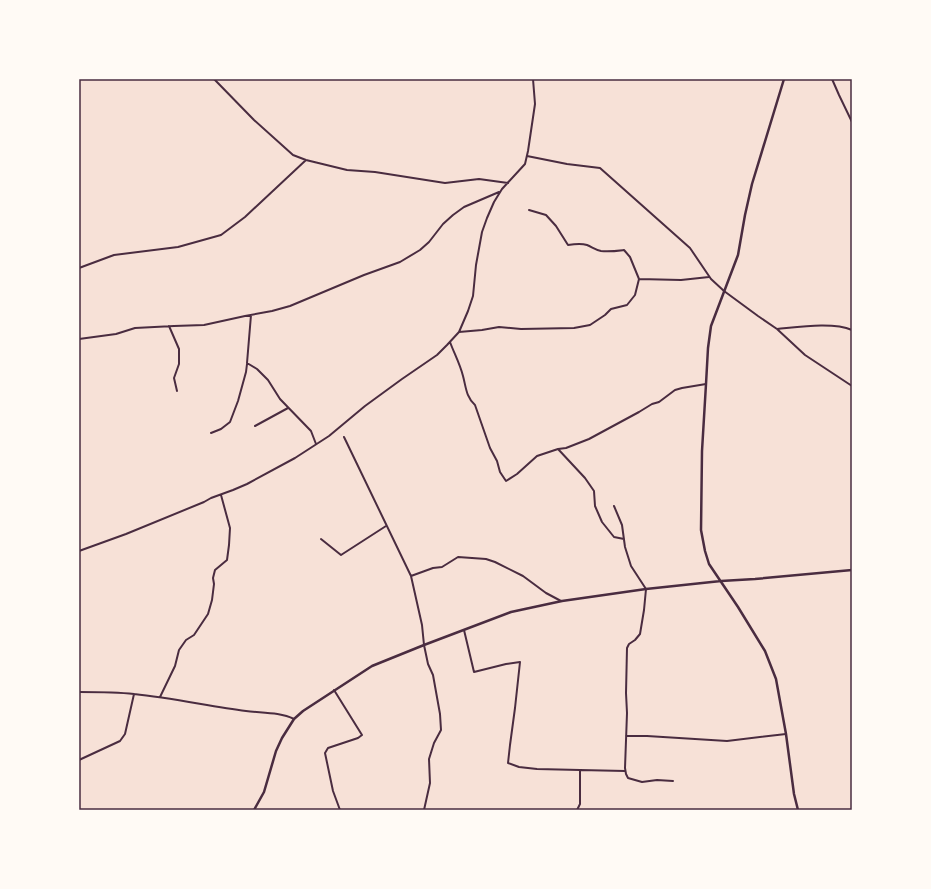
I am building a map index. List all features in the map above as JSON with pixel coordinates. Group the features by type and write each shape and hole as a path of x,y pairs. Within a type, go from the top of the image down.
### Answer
{"street":[{"path":"214,79 254,120 293,155 306,160 347,170 375,172 445,183 479,179 508,182"},
{"path":"79,550 126,534 248,484 295,458 329,436 371,401 437,355 450,342 459,332 473,296 476,265 482,232 494,202 500,192 524,164 527,156 535,104 533,79"},
{"path":"784,79 752,184 738,255 711,326 708,348 702,451 701,530 709,564 765,651 776,679 786,734 794,794 798,810"},
{"path":"832,79 852,122"},
{"path":"527,156 567,164 600,168 690,248 709,277 724,291 777,329 805,355 852,386"},
{"path":"79,268 114,255 178,248 221,235 245,218 306,160"},
{"path":"79,339 116,334 135,328 204,325 272,312 400,262 420,250 443,224 464,207 500,192"},
{"path":"459,332 498,327 521,329 574,328 590,325 611,309 627,305 635,295 639,279 630,257 624,250 602,251 587,245 568,245 556,226 546,215 529,210"},
{"path":"639,279 681,280 709,277"},
{"path":"211,433 221,429 230,422 238,401 246,372 251,315"},
{"path":"777,329 830,325 846,327 852,330"},
{"path":"169,326 179,349 179,364 174,378 177,391"},
{"path":"450,342 463,375 467,394 471,402 475,405 490,448 497,461 500,472 506,481 517,474 537,456 566,448 589,439 652,404 659,402 676,390 706,384"},
{"path":"247,363 268,380 280,399 311,431 316,444"},
{"path":"255,426 288,408"},
{"path":"344,437 411,576 422,625 428,664 433,675 437,692 441,730 434,743 429,759 430,783 424,810"},
{"path":"558,449 585,478 594,491 595,506 602,522 614,537 624,539"},
{"path":"160,697 175,666 179,650 186,640 194,636 208,614 212,600 215,570 227,560 230,528 221,495"},
{"path":"614,506 622,525 625,547 631,566 646,589 640,634 629,644 627,648 625,771 628,778 642,782 673,780"},
{"path":"321,539 341,555 386,526"},
{"path":"411,576 433,568 442,567 458,557 486,559 523,576 562,601"},
{"path":"254,810 264,792 276,751 294,719 303,711 372,666 424,645 511,612 562,601 646,589 852,570"},
{"path":"464,630 474,672 520,662 508,763 519,768 536,770 625,771"},
{"path":"334,690 362,735 358,738 328,748 325,753 333,791 340,810"},
{"path":"79,692 134,694 160,697 294,719"},
{"path":"79,760 120,741 125,734 134,694"},
{"path":"626,736 727,741 786,734"},
{"path":"577,810 580,804 580,770"}]}
